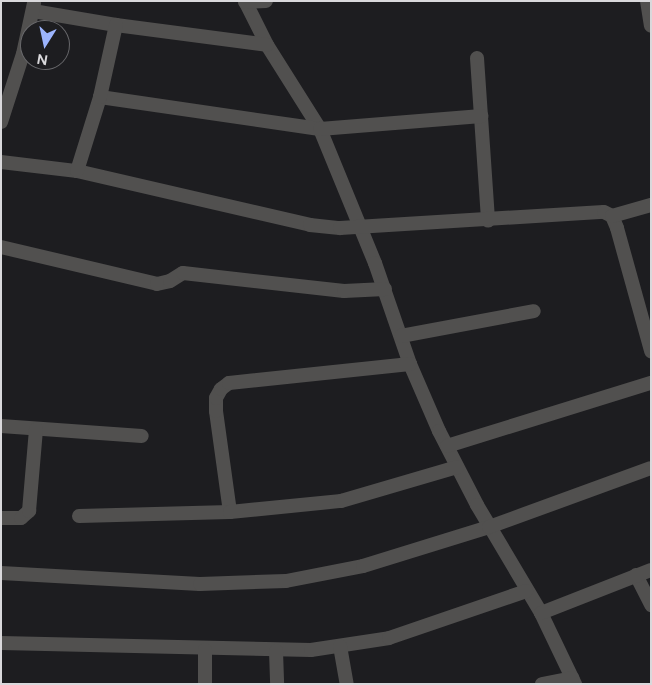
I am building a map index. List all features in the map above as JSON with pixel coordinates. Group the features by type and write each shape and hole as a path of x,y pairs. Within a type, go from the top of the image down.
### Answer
{"street":[{"path":"266,1 245,2 267,45 320,129 385,289 410,364 447,446 489,527 541,613 573,681 542,684"},
{"path":"647,1 651,26"},
{"path":"1,122 5,97 23,54 33,6 116,25 267,45"},
{"path":"77,171 100,97 116,25"},
{"path":"478,58 488,221"},
{"path":"100,97 320,129 481,116"},
{"path":"1,162 77,171 310,225 360,230 604,212 612,216 651,205"},
{"path":"612,216 651,351"},
{"path":"1,247 157,284 170,281 183,273 344,291 385,289"},
{"path":"401,336 534,311"},
{"path":"230,512 216,411 216,398 221,389 229,383 410,364"},
{"path":"447,446 651,383"},
{"path":"1,426 142,436"},
{"path":"1,518 21,518 29,511 36,429"},
{"path":"78,516 230,512 341,501 457,467"},
{"path":"1,573 200,584 286,581 363,566 489,527 651,468"},
{"path":"541,613 651,570"},
{"path":"636,575 651,605"},
{"path":"1,643 276,652 340,646 389,638 526,591"},
{"path":"340,646 346,684"},
{"path":"205,650 205,684"},
{"path":"276,652 277,684"}]}
